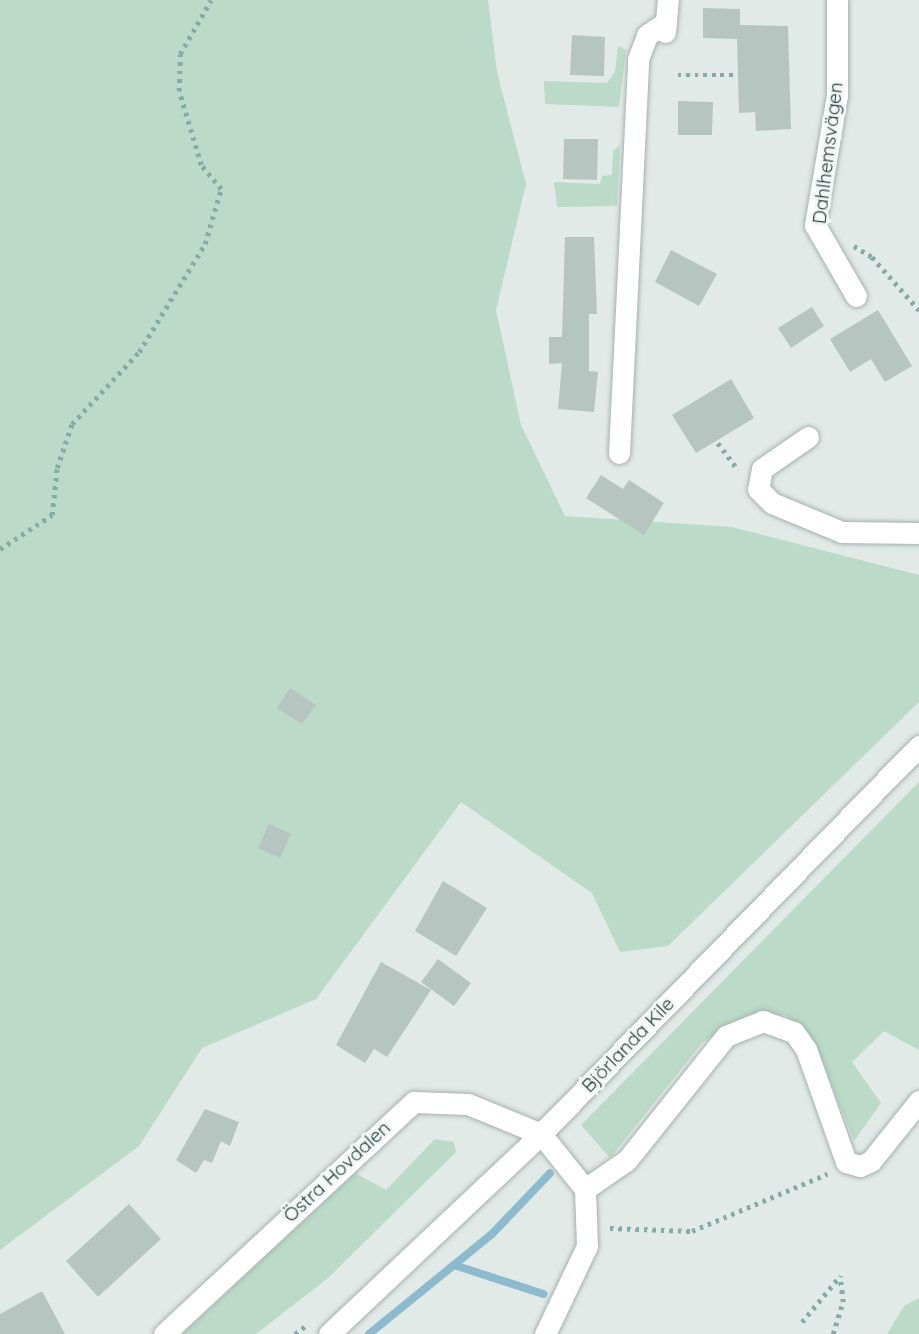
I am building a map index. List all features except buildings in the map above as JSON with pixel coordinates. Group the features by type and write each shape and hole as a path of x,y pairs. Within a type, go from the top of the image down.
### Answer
{"street":[{"path":"619,453 638,59 647,35 666,27 668,0"},
{"name":"Dahlhemsvägen","path":"837,0 837,95 815,225 856,296"},
{"path":"808,437 762,469 758,489 772,503 842,532 919,533"},
{"name":"Björlanda Kile","path":"329,1334 541,1134 919,747"},
{"path":"584,1189 627,1160 726,1036 763,1021 794,1032 806,1049 832,1133 850,1163 871,1161 919,1101"},
{"name":"Östra Hovdalen","path":"164,1334 414,1102 468,1104 541,1134"},
{"path":"541,1134 584,1189 589,1231 545,1334"}],"path":[{"path":"0,549 52,515 57,468 72,424 139,352 205,244 221,188 201,165 179,91 180,54 211,0"},
{"path":"678,75 733,75"},
{"path":"833,258 862,247 919,310"},
{"path":"589,1231 692,1231 850,1163"},
{"path":"802,1322 841,1276 843,1302 833,1334"}],"green space":[{"path":"0,0 488,0 497,72 526,184 496,310 521,425 565,516 732,527 919,575 919,702 668,946 620,952 592,893 461,802 316,999 202,1048 139,1146 0,1250"},
{"path":"618,46 626,50 619,107 545,104 544,81 607,83 615,72"},
{"path":"620,145 617,206 557,207 554,182 600,184 602,176 612,175 613,151"},
{"path":"919,782 919,1050 884,1031 852,1062 881,1103 854,1141 816,1045 785,1015 746,1016 702,1043 610,1158 581,1125"},
{"path":"435,1139 454,1142 456,1152 328,1278 256,1334 182,1334 355,1173 386,1190"},
{"path":"919,1298 919,1334 887,1334 904,1306"}],"waterway":[{"path":"369,1334 492,1234 550,1173"},
{"path":"454,1265 543,1294"}]}
